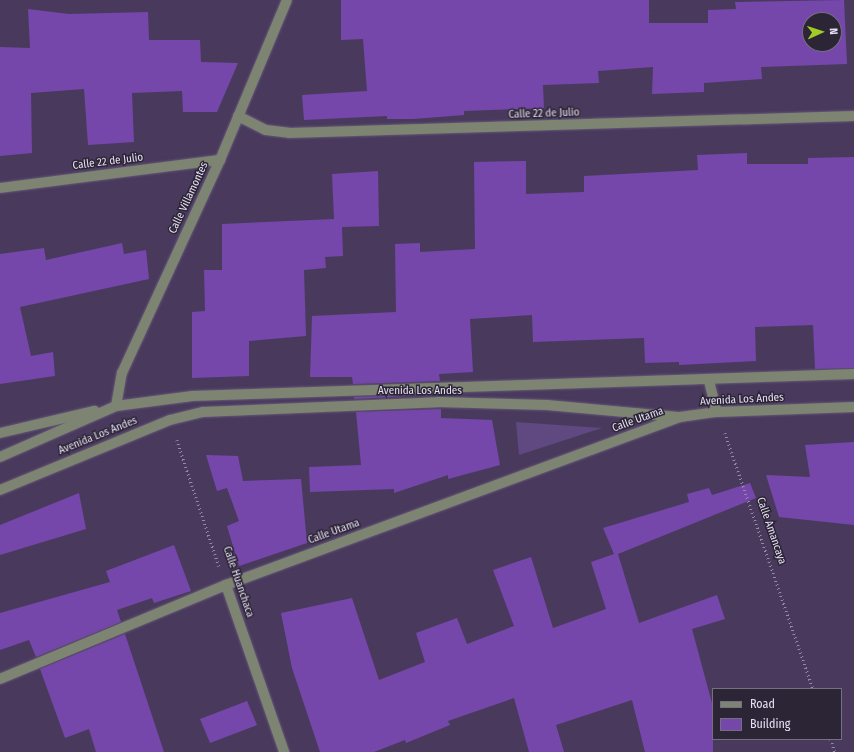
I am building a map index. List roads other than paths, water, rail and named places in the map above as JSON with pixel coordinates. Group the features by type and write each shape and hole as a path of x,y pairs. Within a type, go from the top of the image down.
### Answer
{"street":[{"name":"Calle Villamontes","path":"116,406 122,373 220,160 288,0"},
{"name":"Calle 22 de Julio","path":"238,116 266,130 289,133 854,116"},
{"name":"Calle 22 de Julio","path":"0,188 220,160"},
{"name":"Avenida Los Andes","path":"0,457 116,406 192,396 708,381 854,374"},
{"path":"708,381 717,412"},
{"name":"Avenida Los Andes","path":"0,490 170,420 202,412 438,402 547,405 680,417 717,412 854,407"},
{"path":"0,433 116,406"},
{"name":"Calle Utama","path":"0,679 226,585 680,417"},
{"name":"Calle Huanchaca","path":"226,585 284,752"}]}
